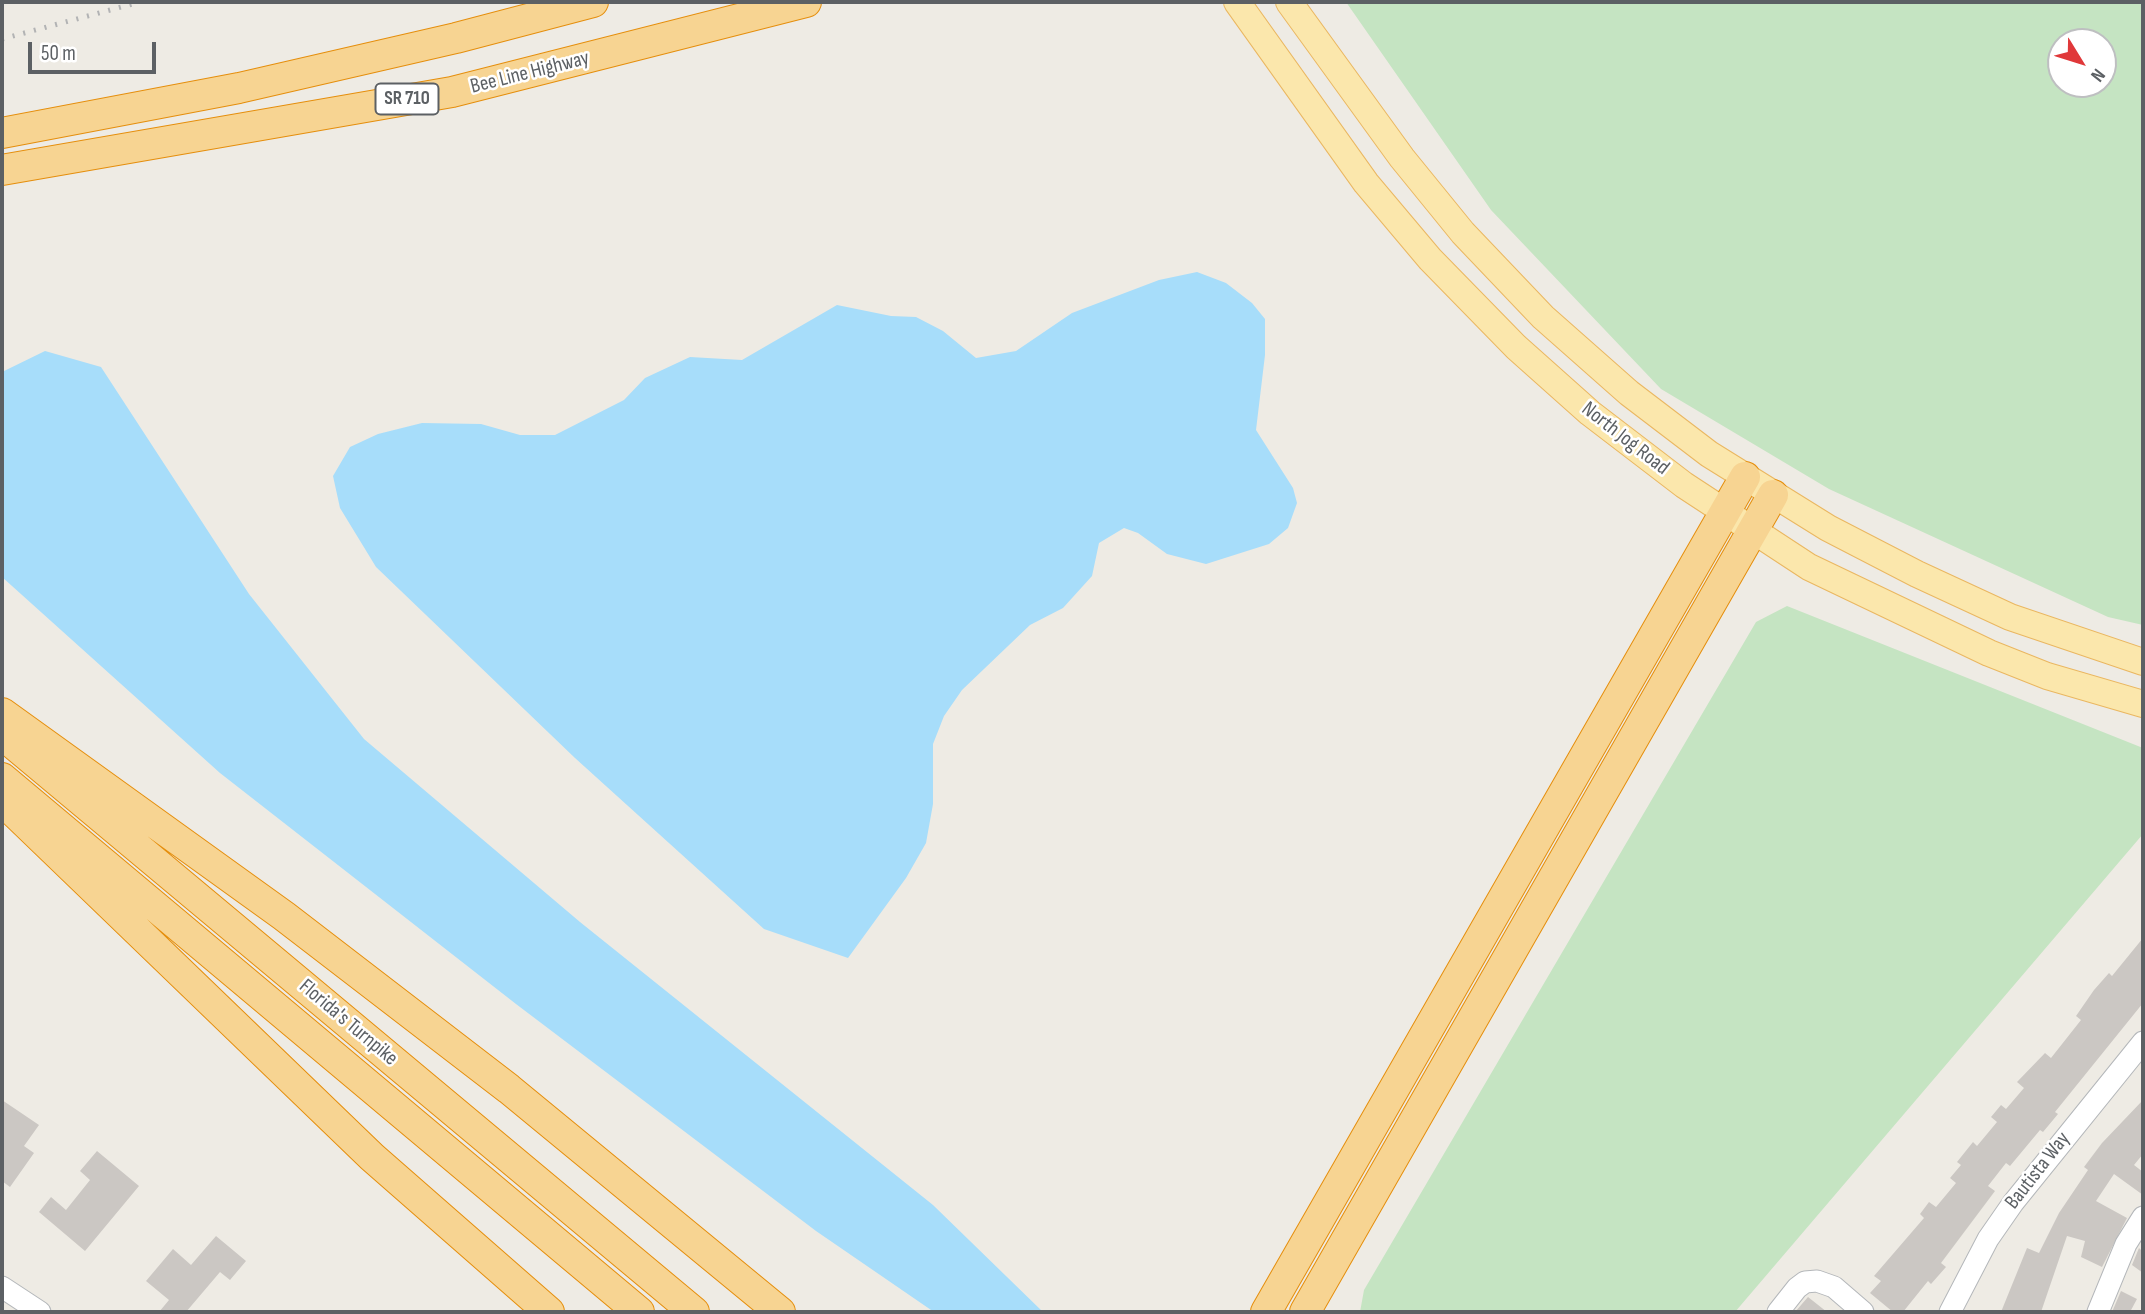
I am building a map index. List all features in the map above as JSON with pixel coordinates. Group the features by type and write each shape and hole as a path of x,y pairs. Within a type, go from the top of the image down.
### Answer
{"highway":[{"name":"SR 710","path":"2,133 239,88 456,38 593,2"},
{"name":"Bee Line Highway","path":"2,170 452,92 806,2"},
{"path":"1266,1312 1745,477"},
{"path":"1305,1312 1773,495"},
{"path":"2,713 284,916 445,1040 780,1312"},
{"name":"Florida's Turnpike","path":"2,735 694,1312"},
{"name":"Florida's Turnpike","path":"2,778 639,1312"},
{"path":"2,800 372,1157 549,1312"},
{"path":"1247,1312 1301,1250"},
{"path":"1315,1312 1334,1263"}],"main road":[{"name":"North Jog Road","path":"1237,2 1366,183 1430,259 1516,347 1570,395 1724,513 1809,567 1989,653 2047,676 2143,705"},
{"name":"North Jog Road","path":"1289,2 1402,158 1463,233 1543,317 1596,365 1709,454 1773,495 1861,545 1987,606 2143,662"}],"street":[{"path":"1529,855 1558,872"},
{"name":"Bautista Way","path":"1950,1312 1988,1239 2012,1203 2143,1042"},
{"path":"2098,1312 2126,1244 2143,1217"},
{"path":"1778,1312 1797,1288 1805,1282 1816,1281 1834,1287 1863,1312"},
{"path":"2,1287 40,1312"}],"green space":[{"path":"1346,2 2143,2 2143,625 2108,617 1829,489 1661,389 1491,210"},
{"path":"1787,606 2143,748 2143,834 1735,1312 1360,1312 1364,1290 1756,622"}],"water":[{"path":"1197,272 1226,283 1252,303 1265,319 1265,355 1256,430 1293,488 1297,503 1288,528 1269,544 1206,564 1167,554 1138,533 1124,528 1099,543 1092,576 1063,608 1030,625 962,690 944,716 933,744 933,804 926,843 906,878 848,958 764,929 575,758 376,567 340,508 333,476 350,447 378,434 422,423 481,424 520,435 555,435 624,400 645,378 690,357 742,360 837,305 891,316 916,317 943,331 976,358 1016,351 1072,313 1159,280"},
{"path":"45,351 101,367 249,594 364,739 580,922 933,1205 1043,1312 934,1312 816,1231 516,1004 220,773 2,577 2,372"}],"building":[{"path":"2143,938 2143,1003 2055,1112 2058,1114 2043,1132 2040,1130 2010,1166 2006,1163 1988,1186 1995,1191 1941,1263 1946,1267 1931,1284 1928,1281 1903,1312 1893,1312 1870,1293 1881,1281 1874,1276 1924,1218 1920,1214 1929,1202 1936,1207 1956,1183 1950,1178 1961,1165 1957,1162 1973,1142 1977,1146 1997,1122 1991,1117 2001,1105 2006,1109 2024,1088 2017,1082 2045,1053 2051,1058 2081,1020 2076,1016 2094,990 2109,973 2112,976"},
{"path":"2,1100 39,1125 24,1146 34,1153 10,1187 2,1181"},
{"path":"2143,1100 2143,1154 2134,1165 2143,1172 2143,1195 2114,1174 2096,1201 2127,1218 2102,1267 2081,1257 2085,1241 2067,1236 2041,1312 2001,1312 2027,1248 2039,1253 2059,1213 2088,1170 2084,1167 2102,1143"},
{"path":"97,1151 139,1186 85,1251 39,1212 51,1197 66,1210 90,1180 80,1171"},
{"path":"216,1236 246,1261 230,1280 220,1272 186,1312 159,1312 169,1300 146,1281 173,1249 191,1265"},
{"path":"2139,1248 2143,1252 2143,1273 2132,1265"},
{"path":"2121,1291 2137,1299 2130,1312 2112,1312"},
{"path":"1808,1297 1827,1312 1795,1312"}],"railway":[{"path":"2,39 140,2"}]}
